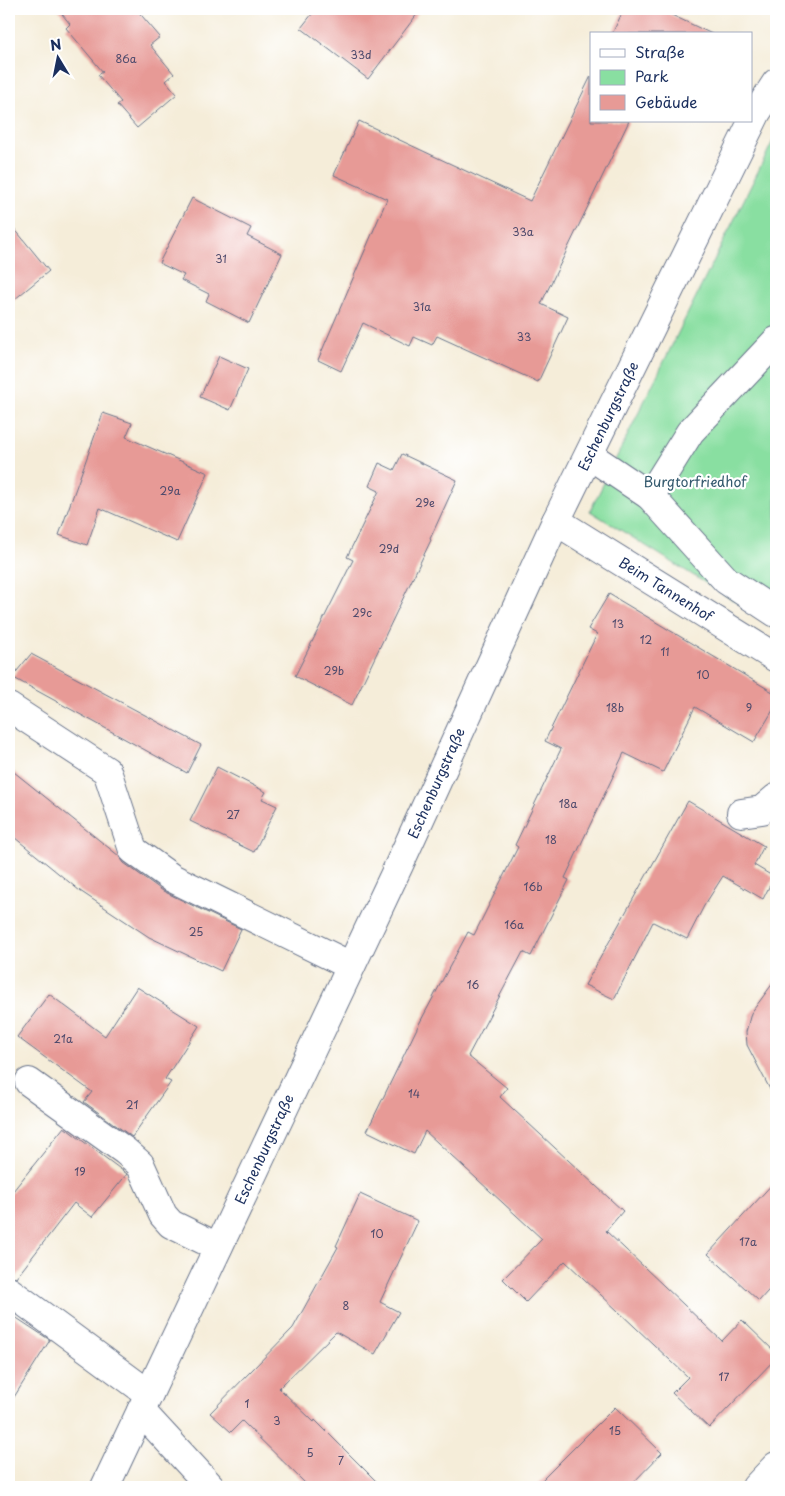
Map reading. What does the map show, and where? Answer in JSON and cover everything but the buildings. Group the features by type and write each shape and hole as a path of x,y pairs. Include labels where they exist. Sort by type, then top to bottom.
{"street":[{"name":"Eschenburgstraße","path":"105,1487 351,966 556,521 757,112 776,83"},
{"path":"650,496 690,432 776,341"},
{"path":"588,455 650,496 726,580 776,613"},
{"name":"Beim Tannenhof","path":"556,521 776,658"},
{"path":"9,707 108,771 133,850 172,878 351,966"},
{"path":"741,813 762,810 776,798"},
{"path":"29,1082 125,1151 140,1164 163,1214 171,1224 218,1247"},
{"path":"9,1291 145,1402 211,1487"}],"green space":[{"name":"Burgtorfriedhof","path":"776,135 776,627 590,511"}]}
